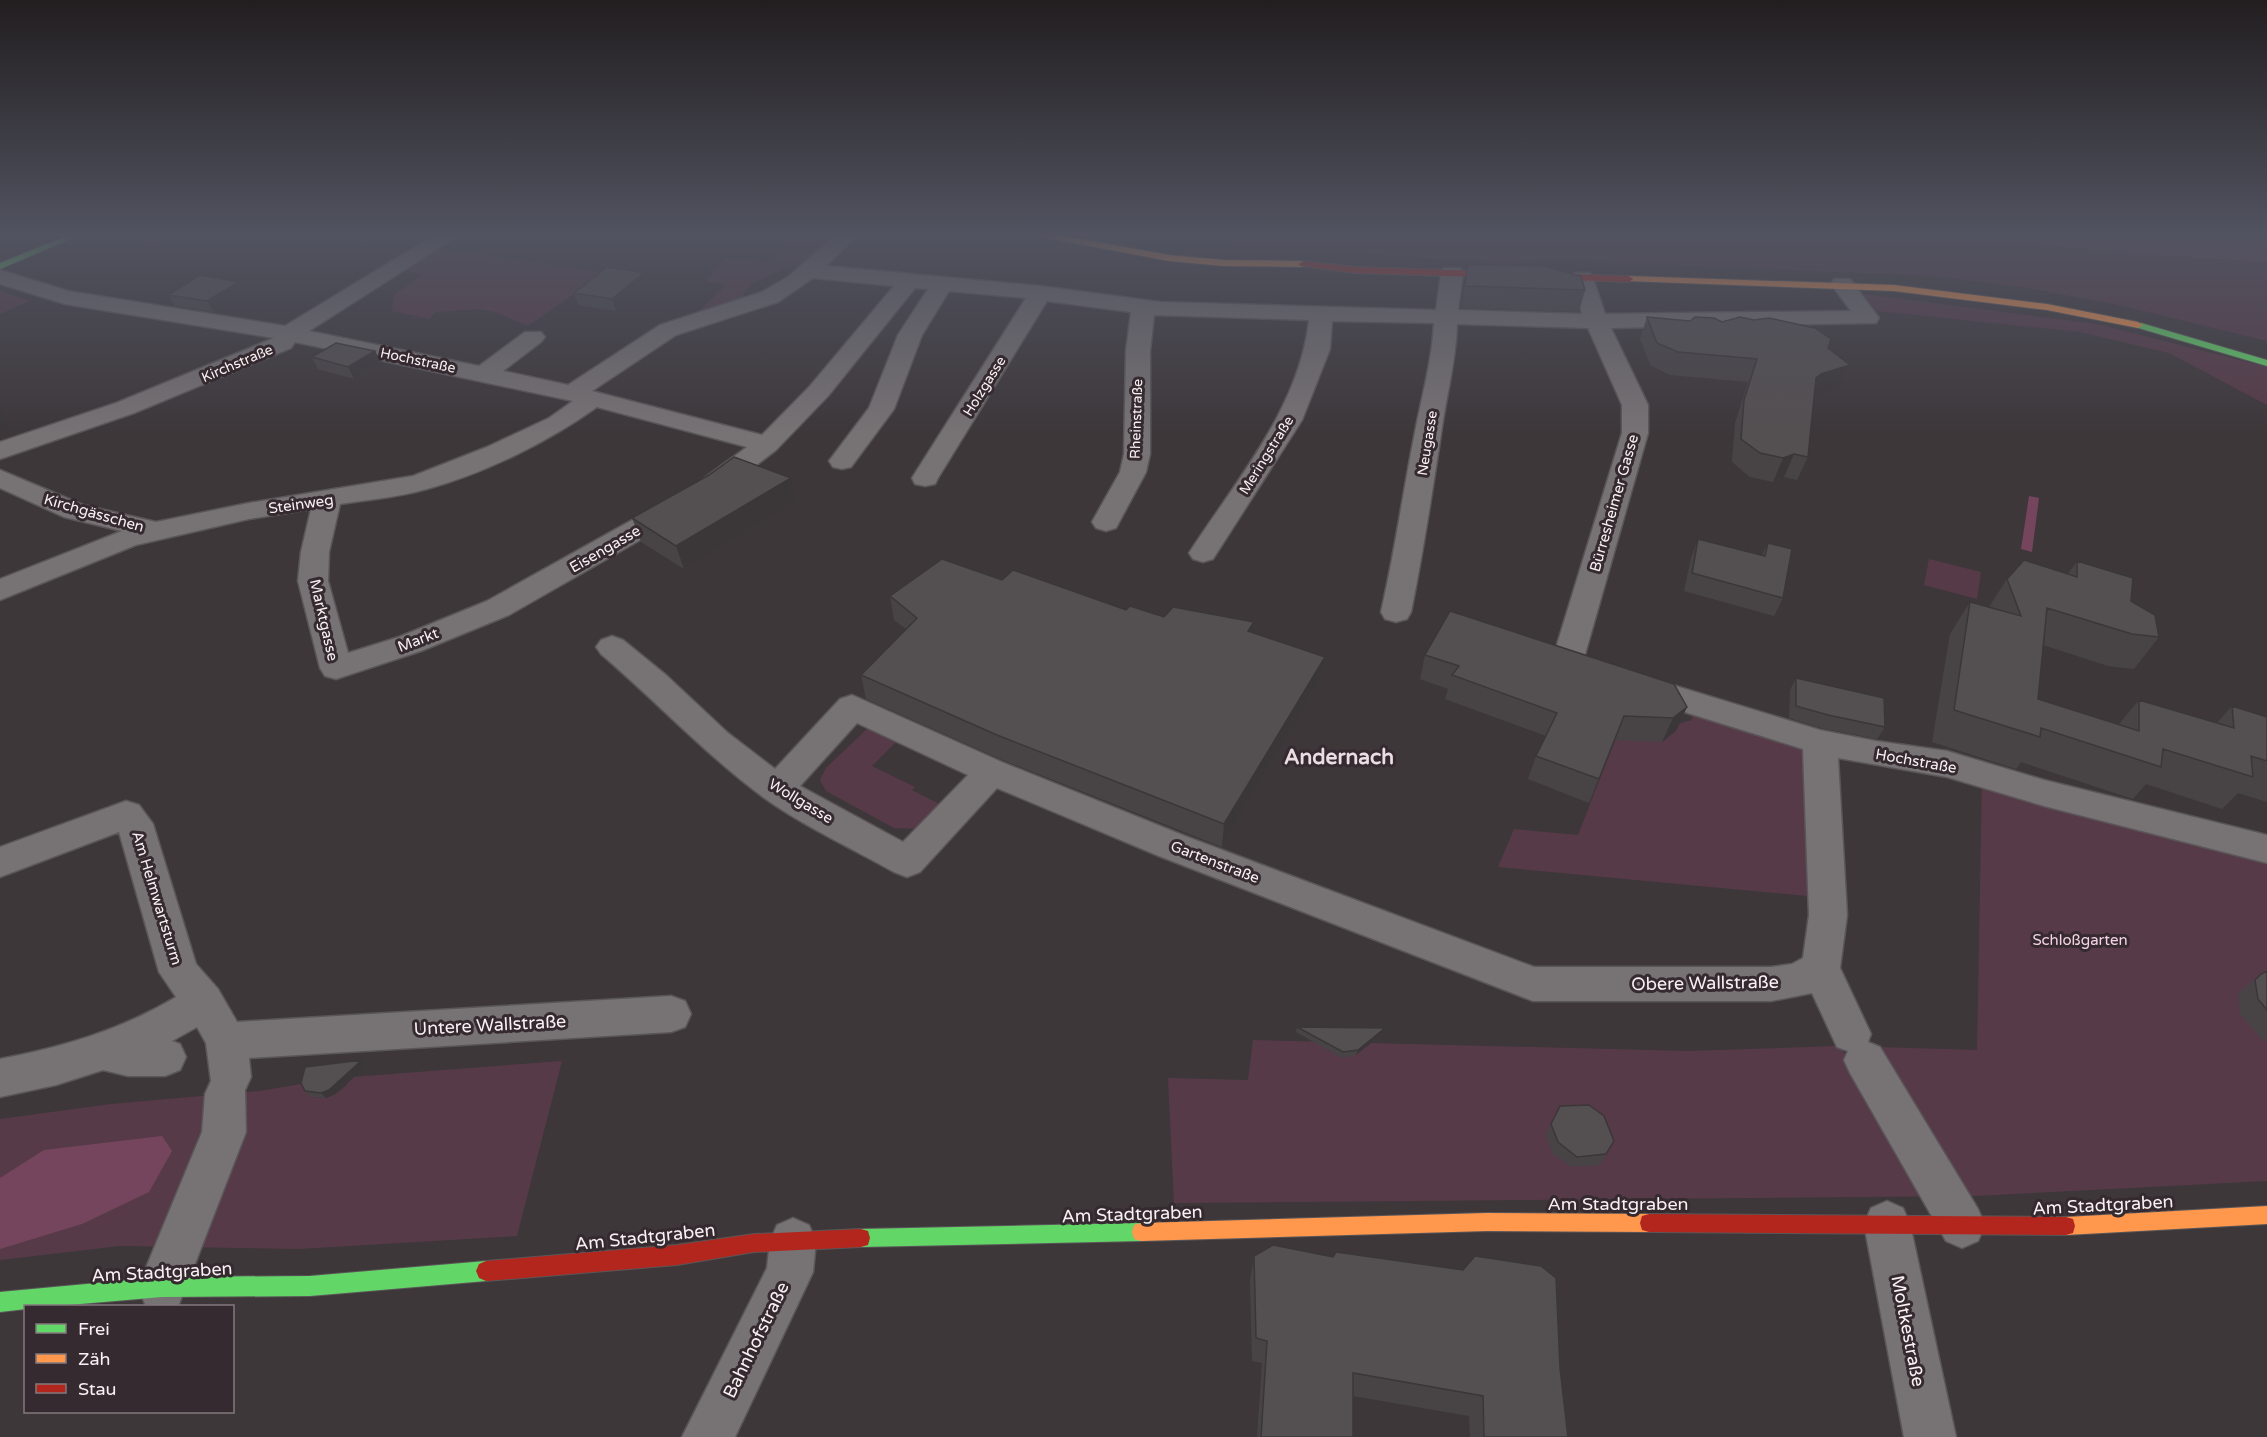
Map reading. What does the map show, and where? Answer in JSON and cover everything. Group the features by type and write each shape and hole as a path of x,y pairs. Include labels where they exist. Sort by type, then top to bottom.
{"street":[{"name":"Hochstraße","path":"90,300 289,334 583,395 767,444"},
{"name":"Kirchstraße","path":"0,451 207,377 283,343 289,334 344,300"},
{"name":"Steinweg","path":"0,590 126,539 156,531 249,511 327,500 430,479 506,448 558,423 583,395 668,330 761,300"},
{"name":"Eisengasse","path":"498,608 705,491 767,444 819,391 894,300"},
{"path":"842,460 881,409 910,335 932,300"},
{"name":"Holzgasse","path":"926,478 1036,300"},
{"path":"1088,300 1143,308 1446,318 1596,321 1868,318 1854,300"},
{"name":"Neugasse","path":"1396,612 1413,534 1428,431 1444,359 1448,300"},
{"name":"Bürresheimer Gasse","path":"1567,664 1635,433 1635,405 1596,321 1589,300"},
{"path":"1991,300 2126,321 2266,365"},
{"name":"Rheinstraße","path":"1106,522 1133,471 1137,454 1138,351 1143,308"},
{"name":"Meringstraße","path":"1203,554 1290,420 1318,349 1321,315"},
{"path":"484,374 533,337"},
{"name":"Kirchgässchen","path":"0,478 74,511 156,531"},
{"name":"Marktgasse","path":"327,500 315,552 313,581 328,630 336,668"},
{"name":"Markt","path":"336,668 410,644 498,608"},
{"name":"Wollgasse","path":"612,646 655,683 716,742 777,789 907,862 992,772"},
{"name":"Hochstraße","path":"1567,664 1820,742 1876,754 1947,764 2044,793 2267,849"},
{"name":"Gartenstraße","path":"777,789 852,707 992,772 1172,846 1533,984 1586,986"},
{"path":"1820,742 1828,915 1820,968 1858,1047 1962,1226"},
{"name":"Am Helmwartsturm","path":"0,862 126,815 135,824 179,972 204,1001 228,1071"},
{"name":"Obere Wallstraße","path":"1586,986 1771,984 1799,980 1820,968"},
{"path":"0,1078 68,1064 104,1052 161,1029 204,1001"},
{"name":"Untere Wallstraße","path":"228,1071 296,1042 671,1014"},
{"path":"104,1052 128,1057 165,1057"},
{"path":"162,1287 224,1132 228,1071"},
{"name":"Am Stadtgraben","path":"0,1302 162,1287 310,1286 676,1255 754,1243 793,1241 1486,1222 2053,1227 2267,1215"},
{"name":"Moltkestraße","path":"1887,1224 1930,1437"},
{"name":"Bahnhofstraße","path":"708,1437 790,1272 793,1241"}],"green space":[{"path":"0,300 29,301 0,314"},
{"path":"393,300 565,300 528,326 495,312 479,309 436,312 429,319 392,311"},
{"path":"710,300 740,300 734,308 696,314"},
{"path":"1868,300 1910,300 2097,324 2267,367 2267,405 2169,353 2080,332 1877,311"},
{"path":"2092,300 2267,300 2267,341"},
{"path":"1929,559 1981,572 1977,599 1924,585"},
{"path":"1693,708 1805,744 1808,896 1498,867 1514,829 1578,835 1619,730 1650,742 1650,739 1674,725 1692,720"},
{"path":"868,728 897,741 872,766 915,787 912,790 941,805 921,829 894,828 826,791 820,780 826,768"},
{"name":"Schloßgarten","path":"1982,781 2157,836 2267,862 2267,1181 1973,1196 1174,1203 1168,1078 1248,1080 1253,1040 1687,1051 1838,1046 1847,1056 1876,1047 1977,1050"},
{"path":"562,1061 517,1236 299,1249 120,1246 0,1260 0,1119 111,1104 260,1091 307,1083 309,1094 319,1098 336,1094 352,1077"}],"shaded area":[{"path":"2029,496 2039,498 2032,552 2021,549"},
{"path":"162,1136 172,1151 149,1192 82,1224 0,1249 0,1178 44,1150"}],"building":[{"path":"1647,317 1690,321 1695,317 1714,318 1722,322 1740,317 1754,320 1769,318 1815,328 1831,339 1828,348 1850,365 1821,374 1816,378 1808,457 1794,454 1783,458 1760,453 1741,439 1744,400 1757,359 1678,352 1657,343"},
{"path":"336,343 375,351 348,367 312,357"},
{"path":"734,457 791,478 676,546 632,518 709,475"},
{"path":"1698,539 1765,556 1768,543 1792,549 1783,598 1692,573"},
{"path":"942,559 1002,580 1013,570 1126,610 1130,606 1164,617 1173,607 1254,622 1248,631 1325,657 1224,824 997,735 861,675 917,618 890,596"},
{"path":"2024,560 2077,577 2077,561 2133,578 2131,601 2155,615 2159,637 2132,634 2047,608 2038,699 2139,731 2139,700 2234,728 2232,706 2267,717 2267,761 2251,756 2253,777 2163,749 2161,767 2041,728 2040,737 1954,710 1970,602 2021,616 2007,579"},
{"path":"1450,611 1674,684 1687,707 1673,718 1624,716 1599,779 1536,756 1557,713 1452,675 1459,666 1425,655"},
{"path":"1796,678 1884,698 1885,727 1796,706"},
{"path":"2267,971 2267,1010 2258,999 2255,980"},
{"path":"1297,1027 1385,1028 1358,1050 1343,1052"},
{"path":"362,1060 329,1090 321,1093 305,1091 301,1083 305,1067"},
{"path":"1589,1105 1604,1116 1614,1141 1606,1154 1577,1157 1558,1142 1551,1124 1560,1106"},
{"path":"1273,1245 1333,1257 1336,1252 1463,1270 1475,1256 1541,1266 1556,1278 1560,1368 1568,1437 1484,1437 1483,1396 1353,1373 1353,1437 1261,1437 1267,1341 1256,1338 1254,1256"}],"traffic: fast":[{"path":"2138,325 2267,363"},
{"path":"861,1238 1141,1232"},
{"path":"0,1302 162,1287 310,1286 486,1271"}],"traffic: slow":[{"path":"1991,300 2047,307 2138,325"},
{"path":"2066,1226 2267,1215"},
{"path":"1141,1232 1487,1222 1649,1223"}],"traffic: jam":[{"path":"1649,1223 2066,1226"},
{"path":"486,1271 677,1255 754,1243 861,1238"}],"district":[{"name":"Andernach","path":"1339,757"}]}
